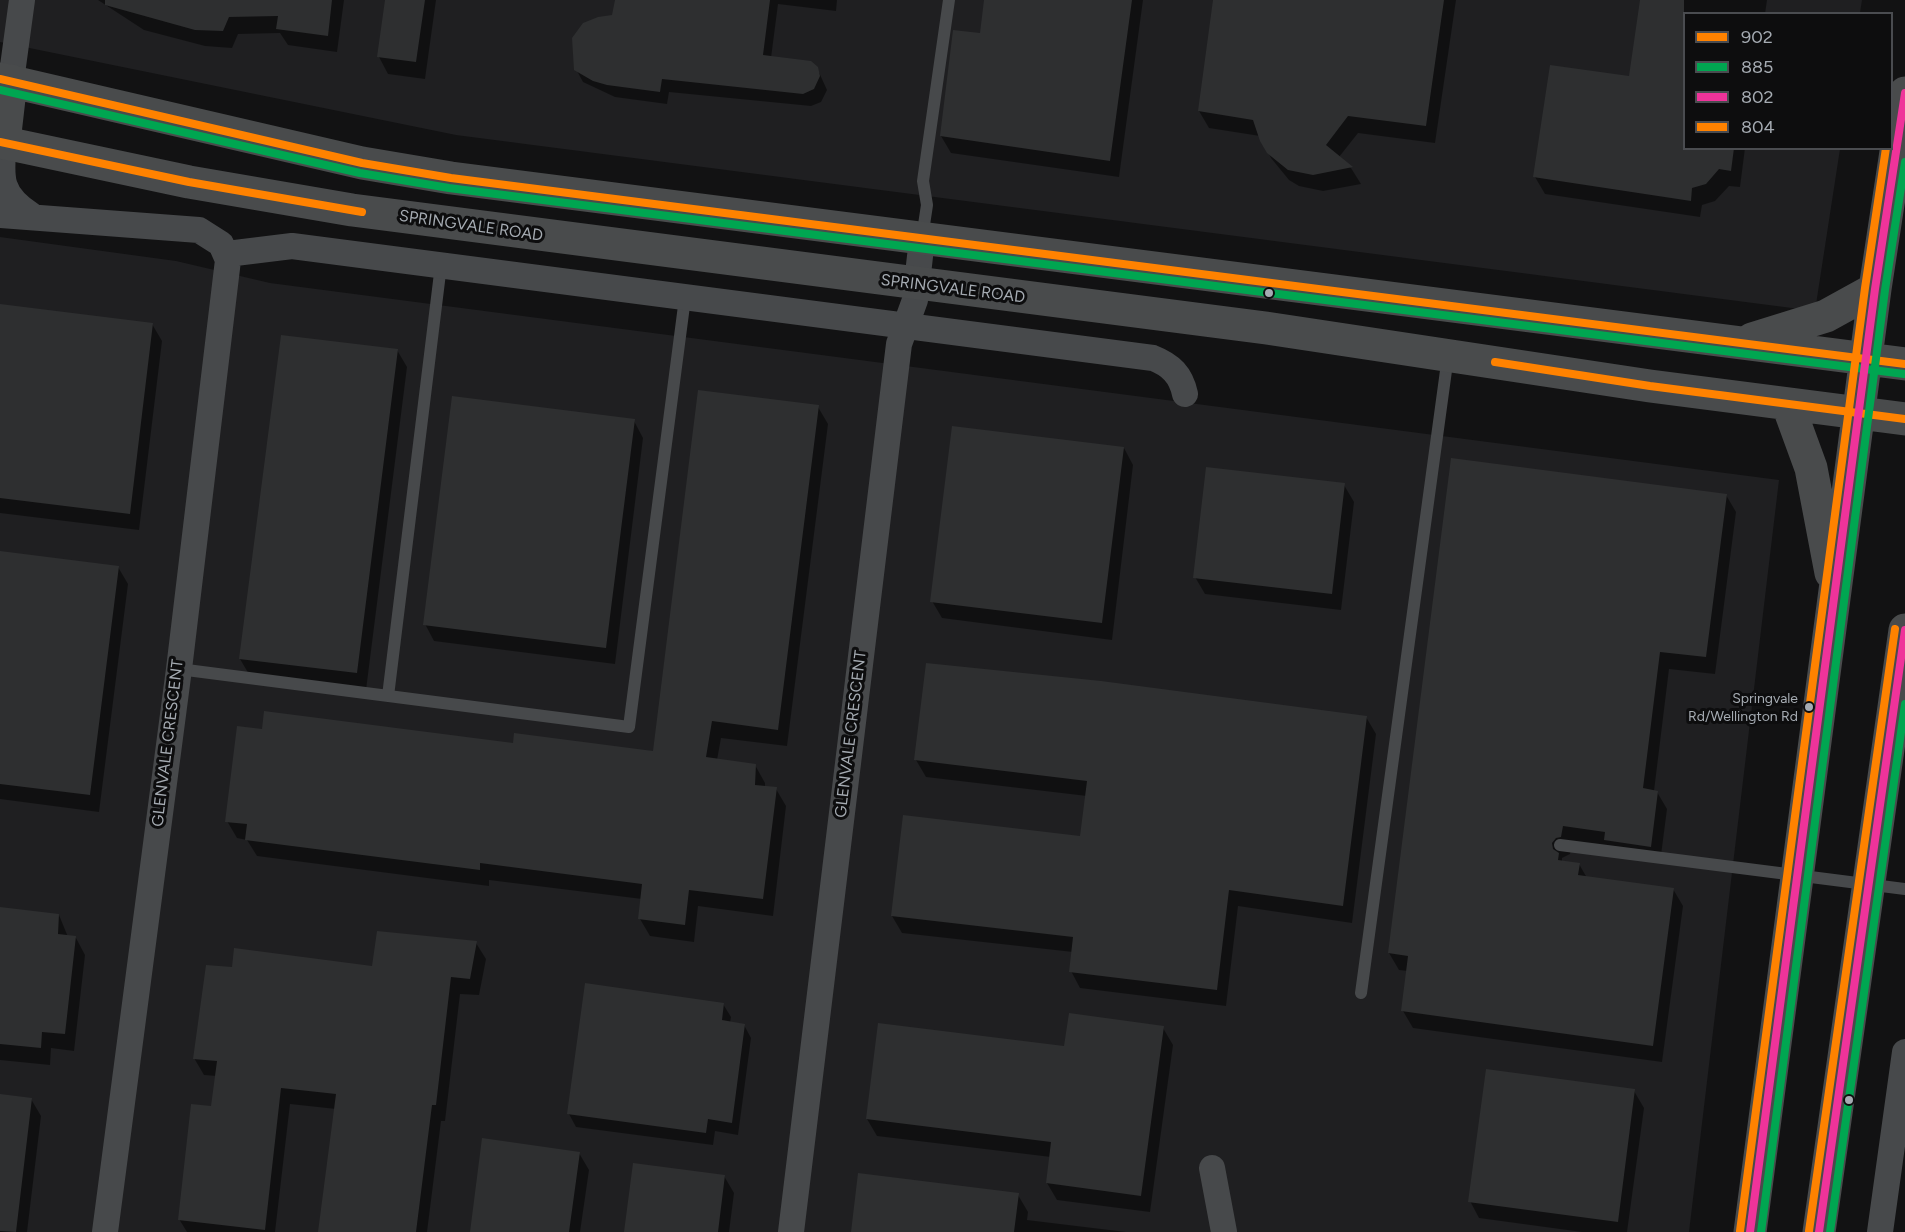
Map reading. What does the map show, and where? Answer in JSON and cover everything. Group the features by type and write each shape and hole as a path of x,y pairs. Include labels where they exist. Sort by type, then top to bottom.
{"highway":[{"path":"2,142 5,80 373,165 922,239 1745,341 1905,364"},
{"path":"1750,1232 1875,289 1905,93"},
{"name":"SPRINGVALE ROAD","path":"2,142 189,182 334,208 1255,327 1788,405 1905,419"},
{"path":"1745,341 1826,316 1875,289"},
{"path":"1788,405 1811,468 1816,508 1836,595"},
{"path":"1819,1232 1905,630"}],"street":[{"path":"5,80 22,0"},
{"path":"2,142 2,184 9,199 31,215"},
{"path":"0,215 31,215 199,230 214,238 227,254 292,246 906,328 1153,358 1170,366 1182,380 1185,394"},
{"name":"GLENVALE CRESCENT","path":"790,1232 899,344 906,328 917,284 922,239"},
{"name":"GLENVALE CRESCENT","path":"105,1232 178,669 227,254"},
{"path":"1880,1232 1905,1052"},
{"path":"1212,1168 1224,1232"}],"lane":[{"path":"922,239 927,205 923,181 949,0"},
{"path":"388,696 441,266"},
{"path":"178,669 629,727 685,298"},
{"path":"1361,993 1448,355"},
{"path":"1560,845 1905,889"}],"shaded area":[{"path":"0,0 1862,0 1860,12 1683,12 1683,150 1840,150 1815,311 456,135 0,42"},
{"path":"0,237 176,261 270,283 1779,480 1689,1232 0,1232"}],"building":[{"path":"105,0 332,0 328,36 276,29 278,16 229,17 223,31 195,30 105,5"},
{"path":"385,0 425,0 416,62 377,57"},
{"path":"615,0 770,0 763,55 811,61 818,67 820,76 814,89 803,94 662,79 660,92 593,81 574,70 572,38 583,23 612,15"},
{"path":"984,0 1132,0 1110,161 940,136 953,30 980,33"},
{"path":"1213,0 1444,0 1426,126 1348,116 1326,145 1353,167 1313,175 1288,170 1267,153 1253,120 1198,111"},
{"path":"1640,0 1684,0 1683,150 1734,150 1731,171 1719,169 1706,184 1692,188 1691,201 1533,177 1550,65 1629,76"},
{"path":"0,304 153,323 130,514 0,498"},
{"path":"281,335 398,349 357,673 239,659"},
{"path":"698,390 819,405 778,730 712,721 706,757 756,764 755,785 777,787 763,899 689,890 685,925 638,919 642,884 480,863 480,870 245,840 247,824 225,822 237,726 262,729 264,711 513,743 514,733 653,751"},
{"path":"452,396 635,419 606,648 423,625"},
{"path":"952,426 1124,447 1102,623 930,602"},
{"path":"1451,458 1727,494 1706,657 1660,652 1643,788 1658,791 1651,847 1604,840 1605,832 1563,826 1561,837 1556,838 1552,843 1553,849 1559,853 1558,860 1580,863 1578,875 1674,888 1653,1046 1401,1011 1408,956 1388,953"},
{"path":"1206,467 1345,483 1332,594 1193,578"},
{"path":"0,551 119,566 90,795 0,784"},
{"path":"926,663 1101,681 1367,716 1343,906 1229,890 1217,990 1069,972 1073,937 891,916 903,815 1080,836 1087,781 914,760"},
{"path":"0,907 59,914 58,934 76,936 65,1034 42,1032 41,1048 0,1044"},
{"path":"377,931 477,941 470,979 451,977 436,1105 432,1105 416,1232 318,1232 336,1094 281,1088 265,1230 178,1220 191,1104 211,1106 217,1061 193,1059 206,965 232,967 234,948 372,966"},
{"path":"585,983 724,1003 722,1020 745,1024 732,1123 708,1119 706,1133 567,1114"},
{"path":"1069,1013 1164,1026 1141,1196 1046,1183 1051,1142 866,1119 878,1023 1064,1046"},
{"path":"1486,1069 1635,1089 1618,1222 1468,1202"},
{"path":"0,1094 32,1098 16,1232 0,1231"},
{"path":"482,1138 580,1152 569,1232 470,1232"},
{"path":"633,1163 725,1175 718,1232 624,1232"},
{"path":"858,1173 1019,1193 1014,1232 851,1232"}],"transit line":[{"name":"902","path":"0,79 362,163 451,178 1905,364"},
{"name":"885","path":"0,90 360,173 449,188 1904,374"},
{"name":"802","path":"1750,1232 1875,289 1905,93"},
{"name":"902","path":"0,142 189,182 362,212"},
{"name":"804","path":"1740,1231 1865,288 1886,150"},
{"name":"885","path":"1761,1232 1885,290 1905,162"},
{"name":"902","path":"1495,362 1650,386 1905,419"},
{"name":"804","path":"1809,1231 1895,629"},
{"name":"802","path":"1819,1232 1905,630"},
{"name":"885","path":"1830,1232 1905,704"}],"place":[{"name":"Springvale Rd/Wellington Rd","path":"1809,707"}]}
